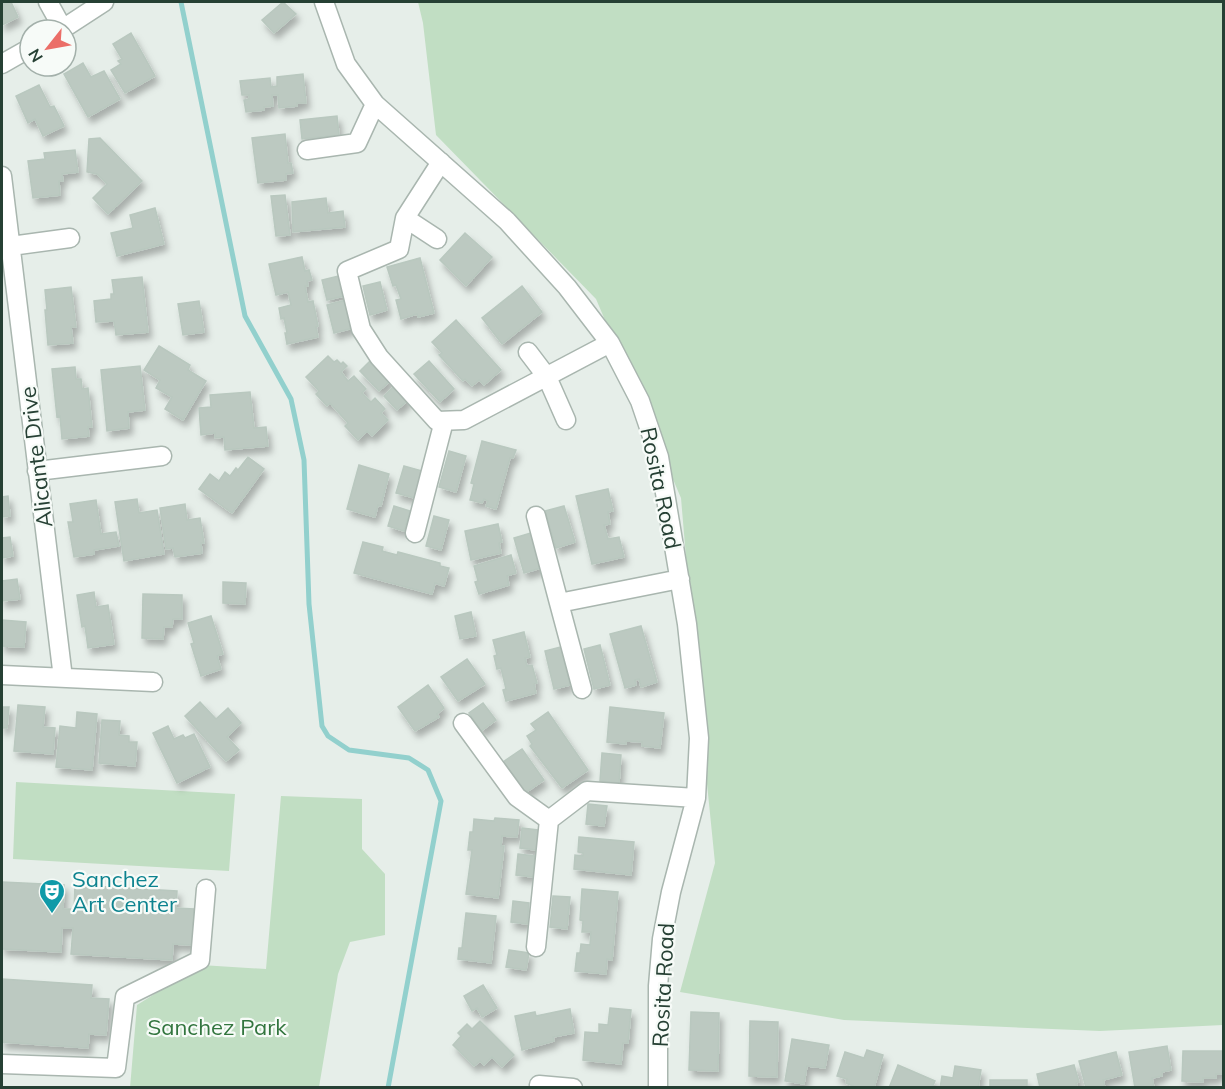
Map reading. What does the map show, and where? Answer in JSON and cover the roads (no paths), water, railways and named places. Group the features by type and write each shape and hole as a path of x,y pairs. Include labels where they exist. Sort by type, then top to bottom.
{"street":[{"path":"48,2 56,18"},
{"path":"78,19 104,2"},
{"name":"Rosita Road","path":"324,2 346,64 375,104 507,221 567,287 610,343 640,402 659,457 687,624 699,738 696,798 671,892 662,939 658,986 658,1088"},
{"path":"2,64 18,55"},
{"path":"308,150 357,143 375,104"},
{"path":"441,162 405,219 399,249 347,271 361,329 379,357 437,421 464,420 610,343"},
{"name":"Alicante Drive","path":"2,176 63,678"},
{"path":"405,219 437,239"},
{"path":"11,246 70,238"},
{"path":"528,352 547,377 566,420"},
{"path":"415,533 444,421"},
{"path":"37,471 162,456"},
{"path":"536,516 582,689"},
{"path":"559,603 680,579"},
{"path":"2,675 153,682"},
{"path":"463,723 517,797 549,820"},
{"path":"536,946 549,820 586,791 696,798"},
{"path":"2,1064 116,1068 125,997 200,960 206,890"},
{"path":"539,1085 573,1088"}],"waterway":[{"path":"181,2 245,316 291,399 304,460 309,604 322,726 328,736 349,750 409,758 428,770 441,801 388,1088"}],"place":[{"name":"Sanchez Art Center","path":"52,915"}],"park label":[{"name":"Sanchez Park","path":"217,1027"}]}
